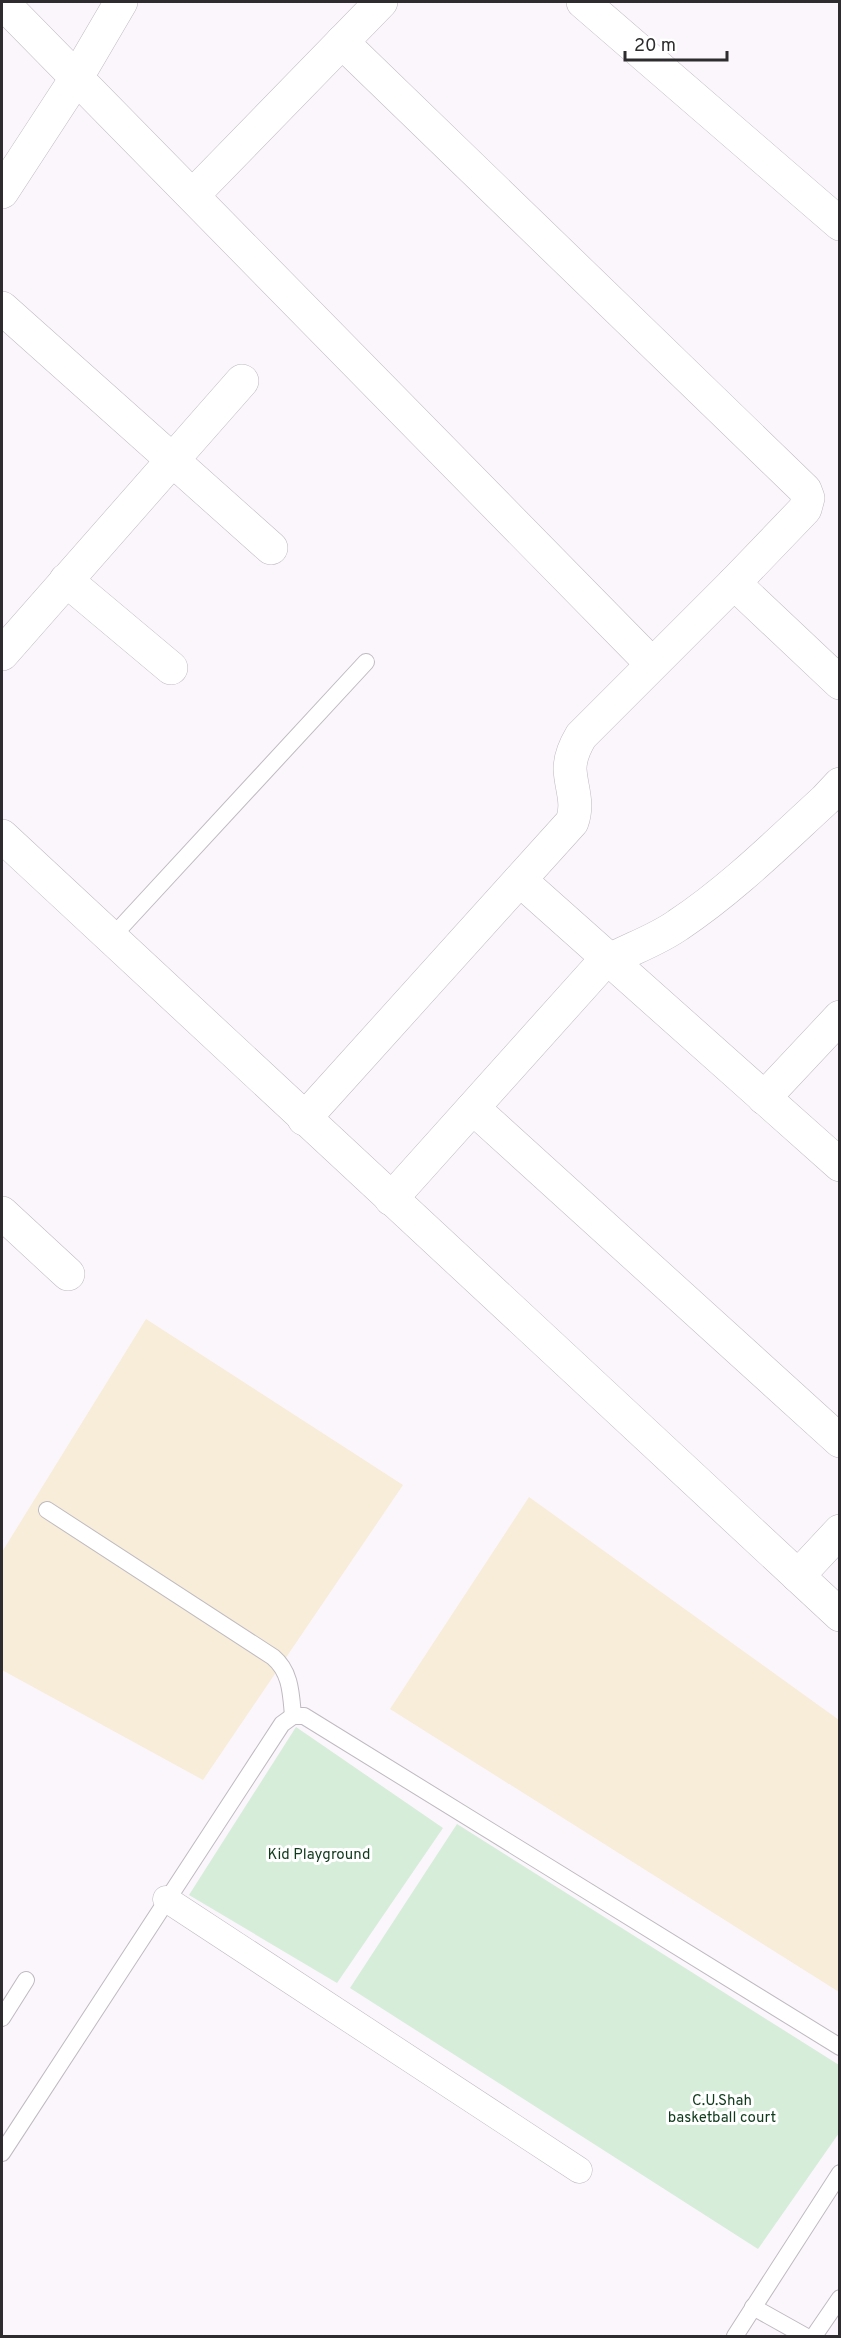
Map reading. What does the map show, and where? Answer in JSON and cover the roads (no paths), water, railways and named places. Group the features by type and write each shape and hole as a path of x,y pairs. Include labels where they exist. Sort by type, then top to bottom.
{"street":[{"path":"2,2 652,664"},
{"path":"2,192 77,77 121,2"},
{"path":"193,195 381,2"},
{"path":"583,2 840,224"},
{"path":"304,1119 572,822 576,813 576,804 570,768 574,748 581,736 806,508 808,498 805,490 342,42"},
{"path":"2,308 171,461 272,548"},
{"path":"2,654 242,381"},
{"path":"66,580 171,668"},
{"path":"734,583 840,683"},
{"path":"391,1199 587,979 609,960 642,946 678,926 835,799"},
{"path":"2,836 840,1615"},
{"path":"520,880 840,1165"},
{"path":"764,1098 840,1017"},
{"path":"473,1108 840,1441"},
{"path":"2,1213 68,1274"},
{"path":"798,1576 840,1531"},
{"path":"166,1899 579,2170"}],"lane":[{"path":"111,938 366,662"},
{"path":"47,1510 281,1663 290,1683 293,1716"},
{"path":"2,2153 282,1724 293,1716 304,1716 840,2047"},
{"path":"2,2018 26,1980"},
{"path":"735,2337 840,2173"},
{"path":"814,2337 840,2298"},
{"path":"753,2307 805,2337"}],"park label":[{"name":"Kid Playground","path":"319,1854"},
{"name":"C.U.Shah basketball court","path":"722,2108"}]}
